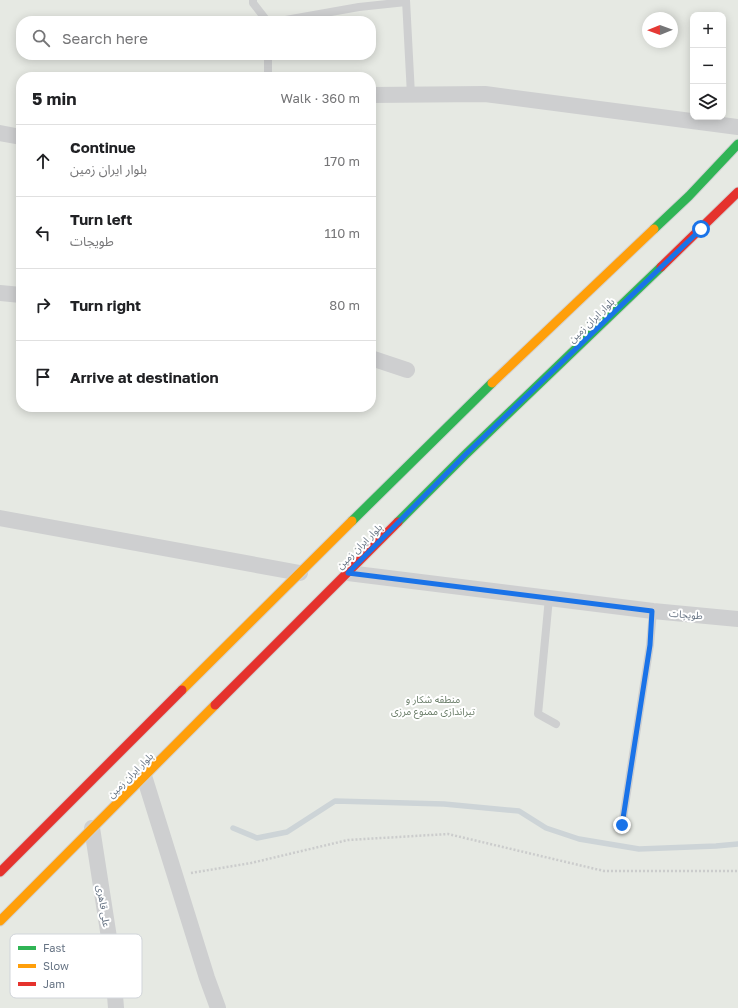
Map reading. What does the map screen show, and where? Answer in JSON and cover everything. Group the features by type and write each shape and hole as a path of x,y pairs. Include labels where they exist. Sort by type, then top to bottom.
{"main road":[{"path":"0,872 459,414 688,196 738,144"},
{"name":"بلوار ایران زمین","path":"0,921 465,455 696,235 738,192"}],"street":[{"path":"376,95 484,94 738,127"},
{"path":"0,133 16,136"},
{"path":"0,293 16,295"},
{"path":"376,360 407,370"},
{"path":"0,518 300,573"},
{"name":"طویجات","path":"348,573 652,611 738,619"},
{"path":"144,776 206,978 218,1008"},
{"name":"علی قاهری","path":"92,828 108,934"},
{"name":"علی قاهری","path":"115,998 116,1008"}],"lane":[{"path":"253,0 263,16"},
{"path":"308,16 406,1 411,95"},
{"path":"268,60 268,72"},
{"path":"548,598 538,714 556,724"},
{"path":"622,825 650,645 652,611"}],"path":[{"path":"175,876 251,863 348,840 448,834 604,871 738,871"}],"green space":[{"name":"منطقه شکار و تیراندازی ممنوع مرزی","path":"0,0 738,0 738,1008 0,1008"}],"waterway":[{"path":"233,828 257,838 287,832 335,801 444,804 519,811 546,828 579,839 639,849 738,844"}],"traffic: fast":[{"path":"654,229 689,196 738,144"},
{"path":"398,522 465,455 661,267"},
{"path":"352,521 492,383"}],"traffic: slow":[{"path":"492,383 654,229"},
{"path":"182,690 352,521"},
{"path":"0,921 215,705"}],"traffic: jam":[{"path":"661,267 738,192"},
{"path":"215,705 398,522"},
{"path":"0,872 182,690"}],"route":[{"path":"622,825 650,645 652,611 348,573 465,455 701,229"}]}
